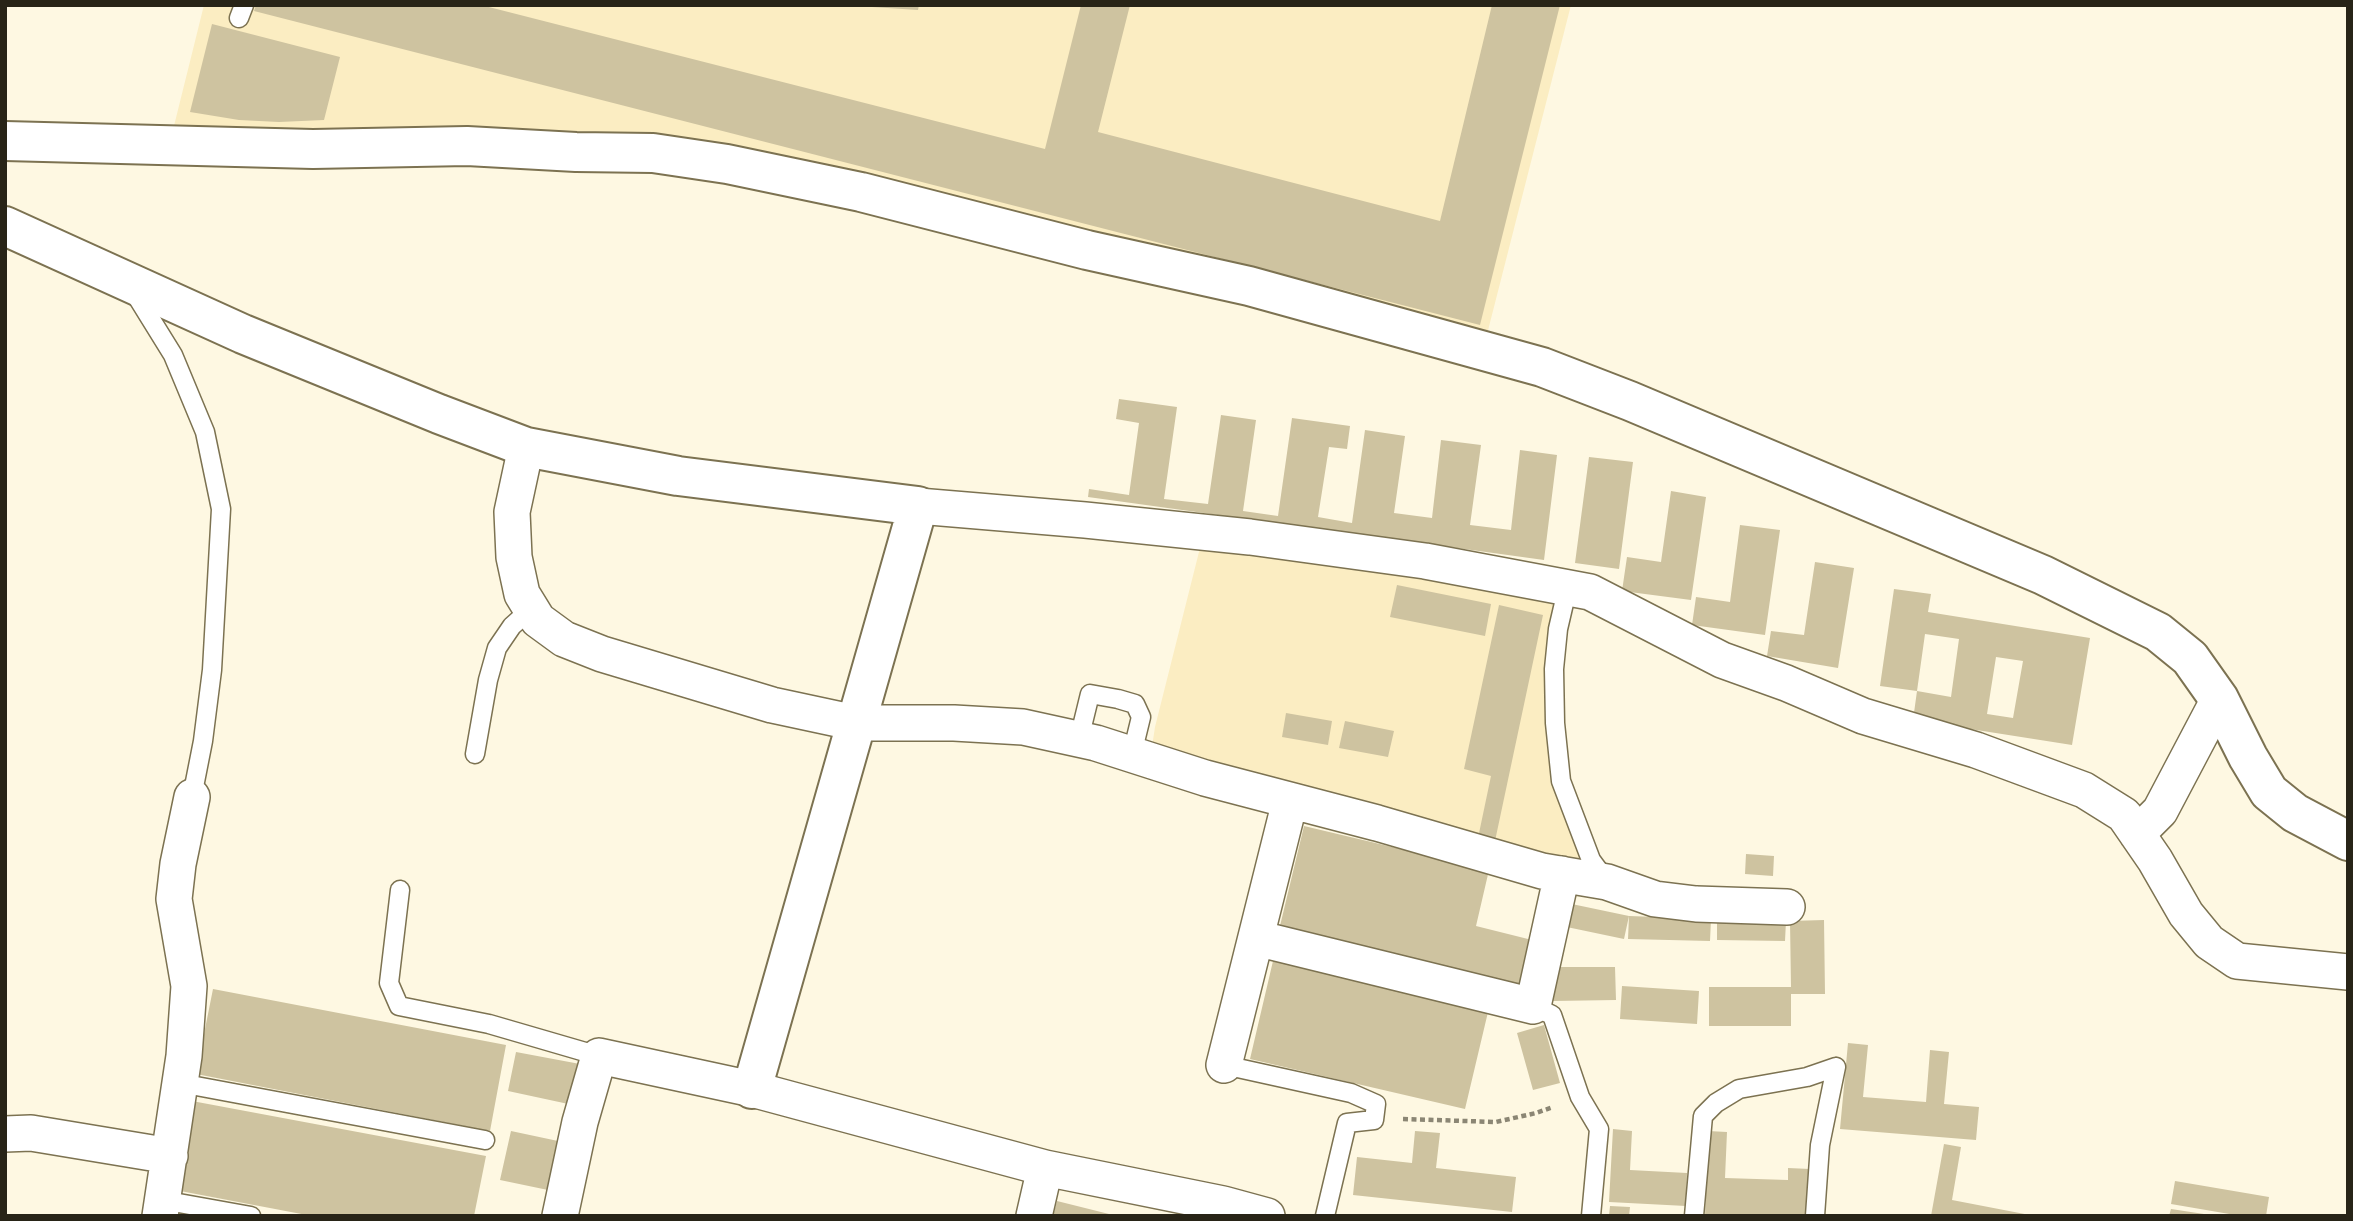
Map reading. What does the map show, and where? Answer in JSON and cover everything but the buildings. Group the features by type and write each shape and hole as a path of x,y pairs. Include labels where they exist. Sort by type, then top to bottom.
{"street":[{"path":"5,141 313,149 467,146 653,153 727,164 860,192 1087,250 1249,286 1542,367 1630,401 2043,575 2158,632 2190,659 2219,699 2269,792 2295,813 2348,841"},
{"path":"5,226 243,334 526,447 678,476 918,506 1250,537 1425,561 1590,592 1722,660 1786,683 1863,716 1976,750 2084,790 2124,815 2186,914 2208,942 2237,961 2348,972"},
{"path":"526,447 512,512 514,556 522,594 538,620 564,639 602,654 772,705 856,723 954,723 1023,727 1079,739 1205,778 1377,822 1542,871 1607,882 1655,899 1696,904 1787,907"},
{"path":"752,1089 918,506"},
{"path":"2137,834 2161,811 2219,699"},
{"path":"161,1208 180,1083 189,986 174,899 178,864 192,797"},
{"path":"1224,1065 1290,801"},
{"path":"1256,938 1533,1006 1562,874"},
{"path":"560,1216 580,1122 598,1056 752,1089 1045,1168 1223,1204 1268,1216"},
{"path":"5,1134 31,1133 170,1156"},
{"path":"1034,1216 1045,1168"}],"lane":[{"path":"129,283 173,355 205,432 221,509 212,670 203,741 192,797"},
{"path":"1568,586 1558,629 1554,669 1555,723 1561,781 1591,860 1607,882"},
{"path":"475,754 488,680 497,648 512,626 531,609"},
{"path":"1079,739 1090,694 1127,701 1135,704 1140,717 1132,754"},
{"path":"400,890 389,983 399,1006 489,1024 598,1056"},
{"path":"1533,1006 1552,1015 1580,1097 1599,1129 1591,1216"},
{"path":"1224,1065 1351,1093 1376,1104 1374,1120 1347,1123 1325,1216"},
{"path":"1694,1216 1700,1134 1703,1116 1709,1109 1740,1089 1807,1077 1836,1067 1820,1145 1815,1216"},
{"path":"180,1083 485,1140"},
{"path":"161,1208 251,1216"}],"path":[{"path":"1374,1120 1496,1122 1536,1113 1580,1097"}],"shaded area":[{"path":"204,5 1571,5 1483,350 727,164 169,146"},
{"path":"1204,532 1568,586 1558,629 1561,781 1607,882 1150,760 1155,727"}]}
